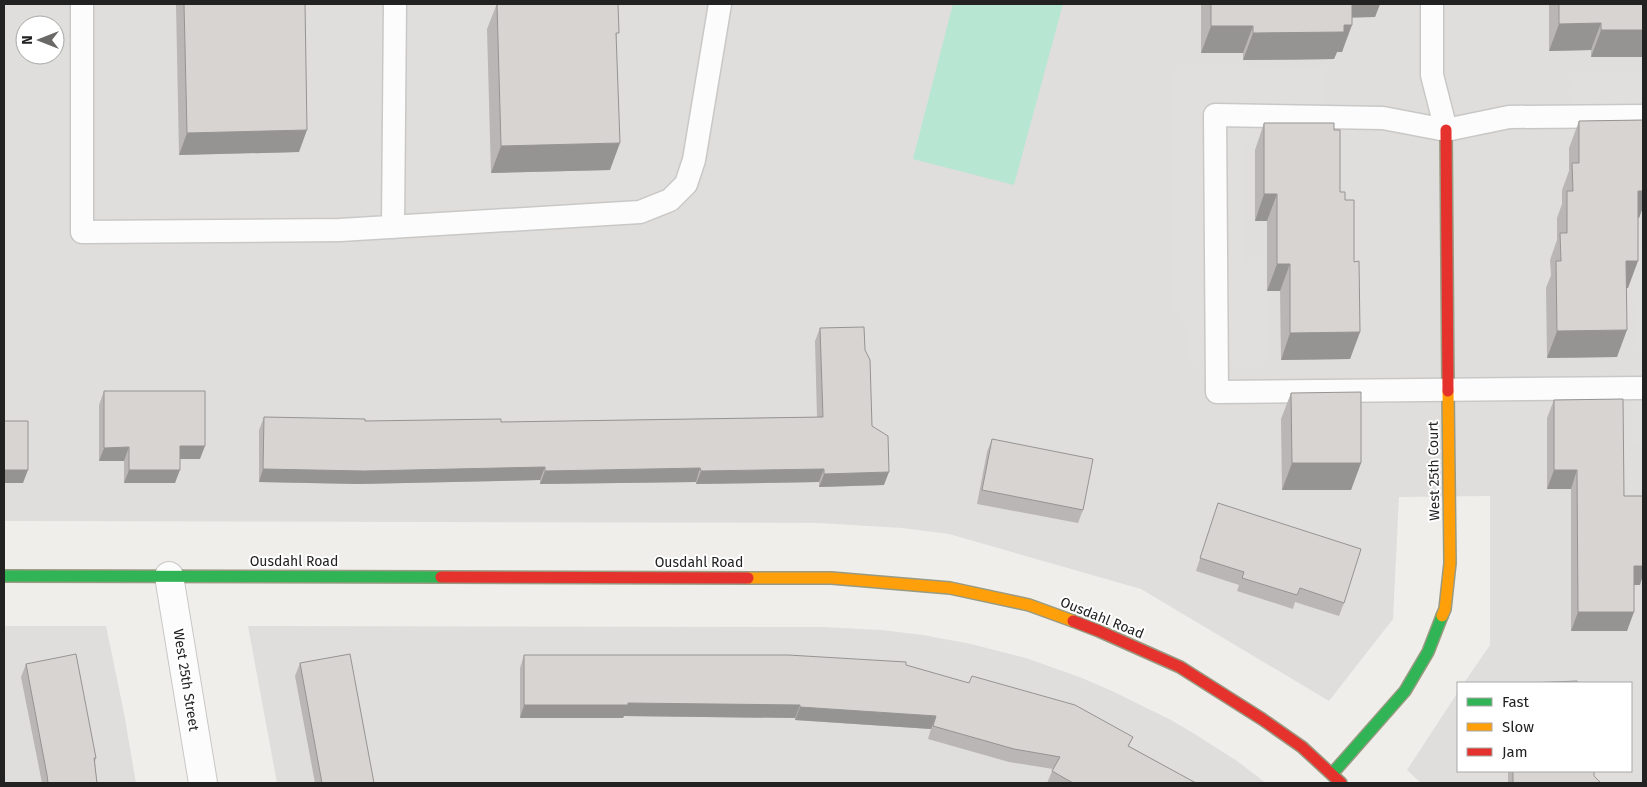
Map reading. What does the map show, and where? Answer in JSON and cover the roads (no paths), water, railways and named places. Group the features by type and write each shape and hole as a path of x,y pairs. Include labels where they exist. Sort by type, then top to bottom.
{"street":[{"name":"West 25th Court","path":"1332,774 1405,691 1428,652 1445,608 1450,564 1446,130"},
{"name":"Ousdahl Road","path":"4,576 831,578 950,588 1029,604 1099,631 1180,667 1294,741 1341,783"},
{"name":"West 25th Street","path":"168,576 203,783"}],"lane":[{"path":"82,4 82,232 340,230 640,212 670,200 686,184 694,160 720,4"},
{"path":"394,4 394,227"},
{"path":"1432,4 1432,75 1446,130"},
{"path":"1643,116 1509,117 1446,130 1383,118 1215,115 1217,392 1643,388"}]}
